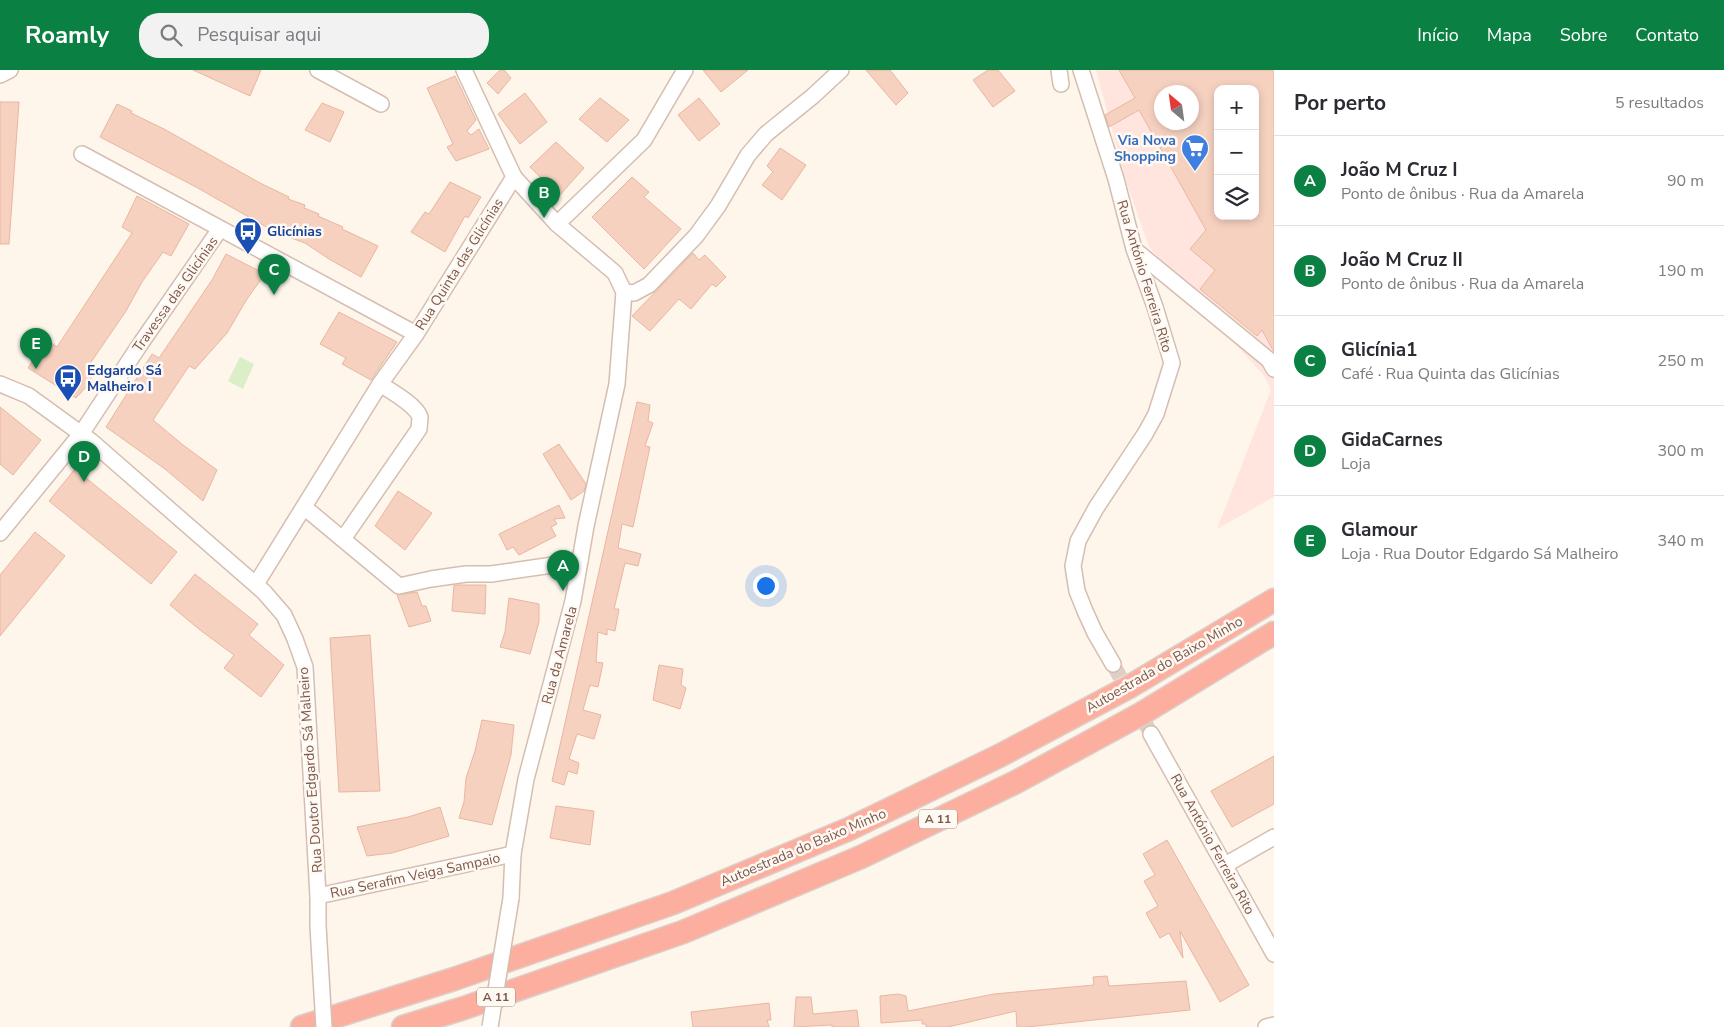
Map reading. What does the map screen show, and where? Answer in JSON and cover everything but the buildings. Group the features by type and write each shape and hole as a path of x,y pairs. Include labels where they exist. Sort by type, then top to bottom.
{"highway":[{"name":"Autoestrada do Baixo Minho","path":"302,1027 454,979 673,903 849,829 1001,755 1120,691 1274,600"},
{"name":"Autoestrada do Baixo Minho","path":"403,1027 473,1005 682,932 861,857 1016,782 1141,714 1274,632"}],"street":[{"path":"0,75 10,70"},
{"path":"318,70 381,104"},
{"path":"464,70 514,177 557,224 615,273 624,292 634,293 649,286 696,236 718,206 748,155 766,134 813,96 841,70"},
{"path":"557,224 644,140 685,70"},
{"name":"Rua António Ferreira Rito","path":"1081,70 1116,179 1134,249 1156,307 1172,363 1156,414 1091,516 1078,541 1073,566 1077,590 1085,611 1094,633 1113,664"},
{"name":"Rua Quinta das Glicínias","path":"82,154 416,334 514,177"},
{"name":"Travessa das Glicínias","path":"0,533 81,434 220,229"},
{"path":"1134,249 1269,360 1274,369"},
{"name":"Rua da Amarela","path":"490,1027 511,898 513,854 526,780 573,601 617,384 624,292"},
{"path":"256,584 380,384 416,334"},
{"name":"Rua Doutor Edgardo Sá Malheiro","path":"0,384 29,396 81,434 256,584 284,615 305,667 324,1027"},
{"path":"343,539 419,429 420,418 410,405 380,384"},
{"path":"304,507 399,586 466,574 491,574 580,561"},
{"name":"Rua António Ferreira Rito","path":"1151,734 1274,954"},
{"path":"1224,865 1274,837"},
{"name":"Rua Serafim Veiga Sampaio","path":"318,896 513,854"},
{"path":"1266,1027 1274,1025"}],"shaded area":[{"path":"1096,70 1274,70 1274,497 1217,529 1271,390 1265,377 1149,247 1126,181"}],"green space":[{"path":"240,357 254,364 243,389 228,381"}],"tunnel":[{"path":"1113,664 1151,734"}],"place":[{"name":"Via Nova Shopping","path":"1195,172"},
{"name":"João M Cruz II","path":"544,218"},
{"name":"Glicínias","path":"248,255"},
{"name":"Glicínia1","path":"274,295"},
{"name":"Glamour","path":"36,369"},
{"name":"Edgardo Sá Malheiro I","path":"68,402"},
{"name":"GidaCarnes","path":"84,482"},
{"name":"João M Cruz I","path":"563,591"}]}
